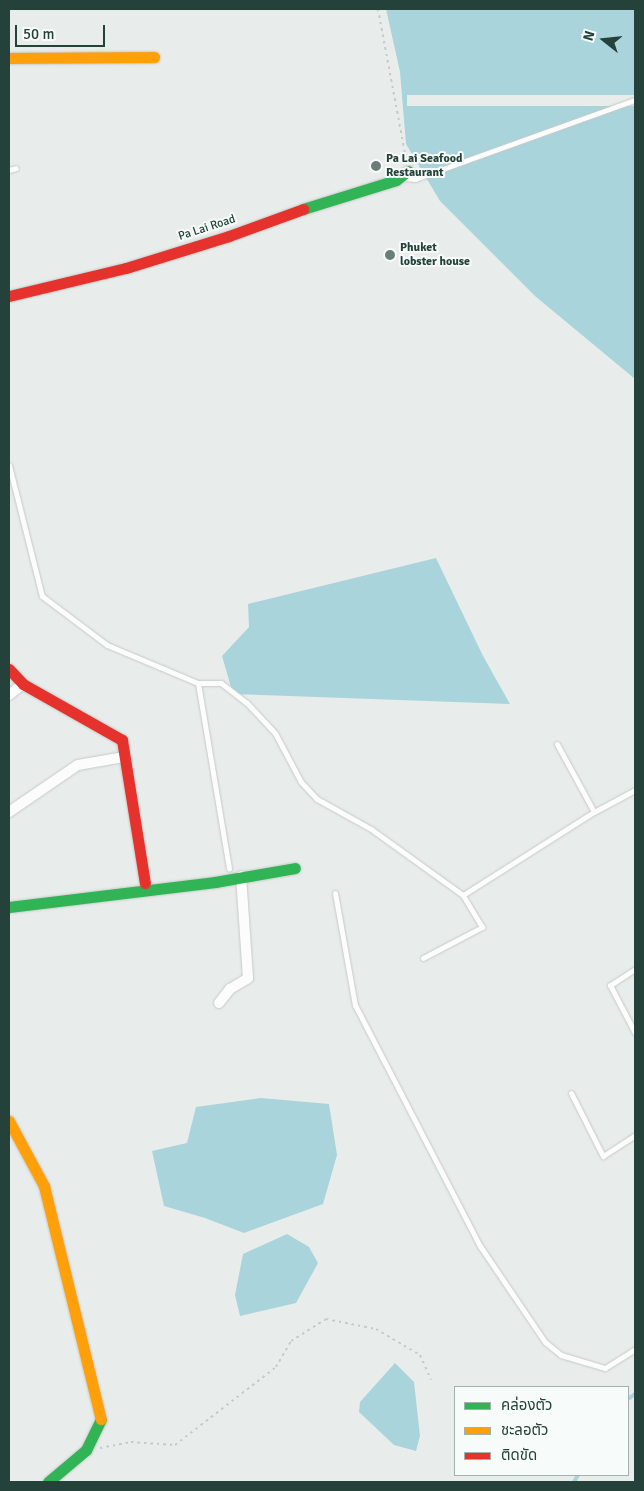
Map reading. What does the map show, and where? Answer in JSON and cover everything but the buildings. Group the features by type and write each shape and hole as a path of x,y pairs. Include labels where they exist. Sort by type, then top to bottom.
{"street":[{"path":"9,58 154,57"},
{"name":"Pa Lai Road","path":"9,296 126,268 229,236 276,217 405,174"},
{"path":"9,669 23,684 122,740 145,884"},
{"path":"9,695 23,684"},
{"path":"9,812 78,765 124,757"},
{"path":"9,907 295,868"},
{"path":"219,1003 230,989 244,982 249,971 241,876"},
{"path":"9,1121 44,1186 101,1419 86,1450 48,1482"}],"lane":[{"path":"405,174 416,179 635,100"},
{"path":"9,170 16,168"},
{"path":"9,465 42,596 107,646 198,683 221,683 247,703 275,733 301,782 318,799 371,829 463,895 482,927 424,958"},
{"path":"198,683 230,868"},
{"path":"557,744 594,812"},
{"path":"463,895 594,812 635,790"},
{"path":"335,893 355,1005 480,1246 545,1342 561,1355 605,1368 635,1349"},
{"path":"635,968 610,984 635,1033"},
{"path":"571,1093 603,1156 635,1135"}],"path":[{"path":"378,9 393,80 405,174"},
{"path":"86,1450 131,1442 174,1446 276,1368 291,1341 326,1319 376,1329 420,1355 431,1380"}],"water":[{"path":"386,9 635,9 635,379 535,296 440,201 406,144 400,72"},
{"path":"436,558 483,656 510,704 233,694 222,656 249,627 248,604"},
{"path":"261,1098 329,1104 337,1155 323,1204 244,1233 205,1218 164,1206 152,1151 187,1143 196,1107"},
{"path":"287,1234 309,1247 318,1263 296,1303 240,1316 235,1295 243,1254"},
{"path":"395,1363 414,1382 420,1436 416,1451 394,1445 359,1412 360,1402"}],"pier":[{"path":"407,95 635,95 635,106 407,106"}],"waterway":[{"path":"629,1398 635,1394"},
{"path":"574,1482 577,1476"}],"traffic: fast":[{"path":"303,209 396,180 408,171"},
{"path":"9,907 215,882 295,868"},
{"path":"48,1482 86,1450 101,1419"}],"traffic: slow":[{"path":"9,58 154,57"},
{"path":"9,1121 44,1186 101,1419"}],"traffic: jam":[{"path":"9,296 126,268 229,236 303,209"},
{"path":"9,669 23,684 122,740 145,883"}],"place":[{"name":"Pa Lai Seafood Restaurant","path":"376,166"},
{"name":"Phuket lobster house","path":"390,255"}]}
